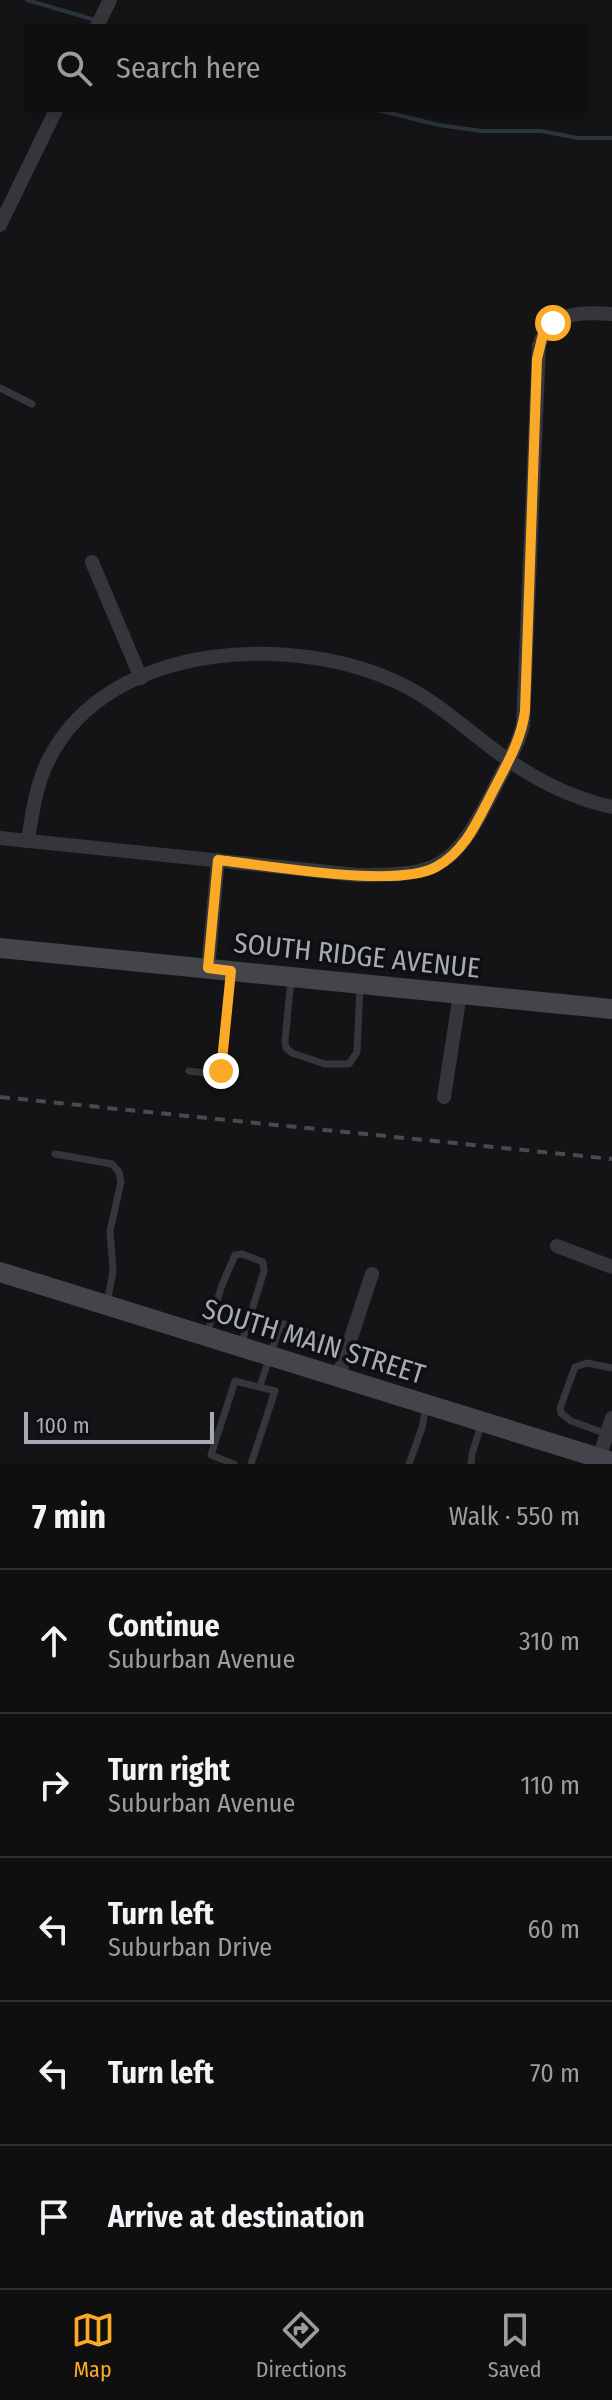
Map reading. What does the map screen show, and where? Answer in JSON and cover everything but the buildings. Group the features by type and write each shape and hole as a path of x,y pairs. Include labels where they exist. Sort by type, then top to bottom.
{"main road":[{"name":"SOUTH RIDGE AVENUE","path":"0,948 612,1009"},
{"name":"SOUTH MAIN STREET","path":"0,1272 482,1422 566,1456 606,1460"}],"street":[{"path":"98,24 110,0"},
{"path":"0,225 55,112"},
{"path":"0,838 357,875 400,876 437,867 463,845 519,742 525,711 539,345 543,334 564,316 588,312 612,314"},
{"path":"92,562 141,678"},
{"path":"28,841 42,774 57,744 77,719 103,697 141,678 193,659 234,653 290,653 373,672 403,685 436,705 508,761 552,785 612,807"},
{"path":"208,968 218,860"},
{"path":"444,1097 460,994"},
{"path":"557,1246 612,1267"},
{"path":"338,1377 372,1274"},
{"path":"606,1460 607,1434 612,1418"}],"lane":[{"path":"0,388 32,404"},
{"path":"189,1071 213,1074 221,1071 231,971"},
{"path":"291,977 286,1048 292,1053 338,1066 349,1064 357,1052 360,984"},
{"path":"55,1154 112,1164 119,1172 121,1182 110,1231 113,1271 106,1305"},
{"path":"206,1336 235,1255 242,1254 263,1262 264,1271 240,1347"},
{"path":"260,1386 281,1323 348,1346"},
{"path":"607,1434 571,1421 561,1413 560,1408 575,1367 587,1363 612,1368"},
{"path":"234,1464 211,1455 235,1381 275,1391 251,1464"},
{"path":"409,1464 422,1428 426,1405"},
{"path":"471,1464 482,1422"}],"waterway":[{"path":"27,0 95,20"},
{"path":"385,112 481,131 541,131 578,138 612,138"}],"railway":[{"path":"0,1097 612,1159"}],"route":[{"path":"221,1071 231,971 208,968 218,860 357,875 400,876 437,867 463,845 473,830 519,742 525,711 537,359 543,334 553,323"}]}
